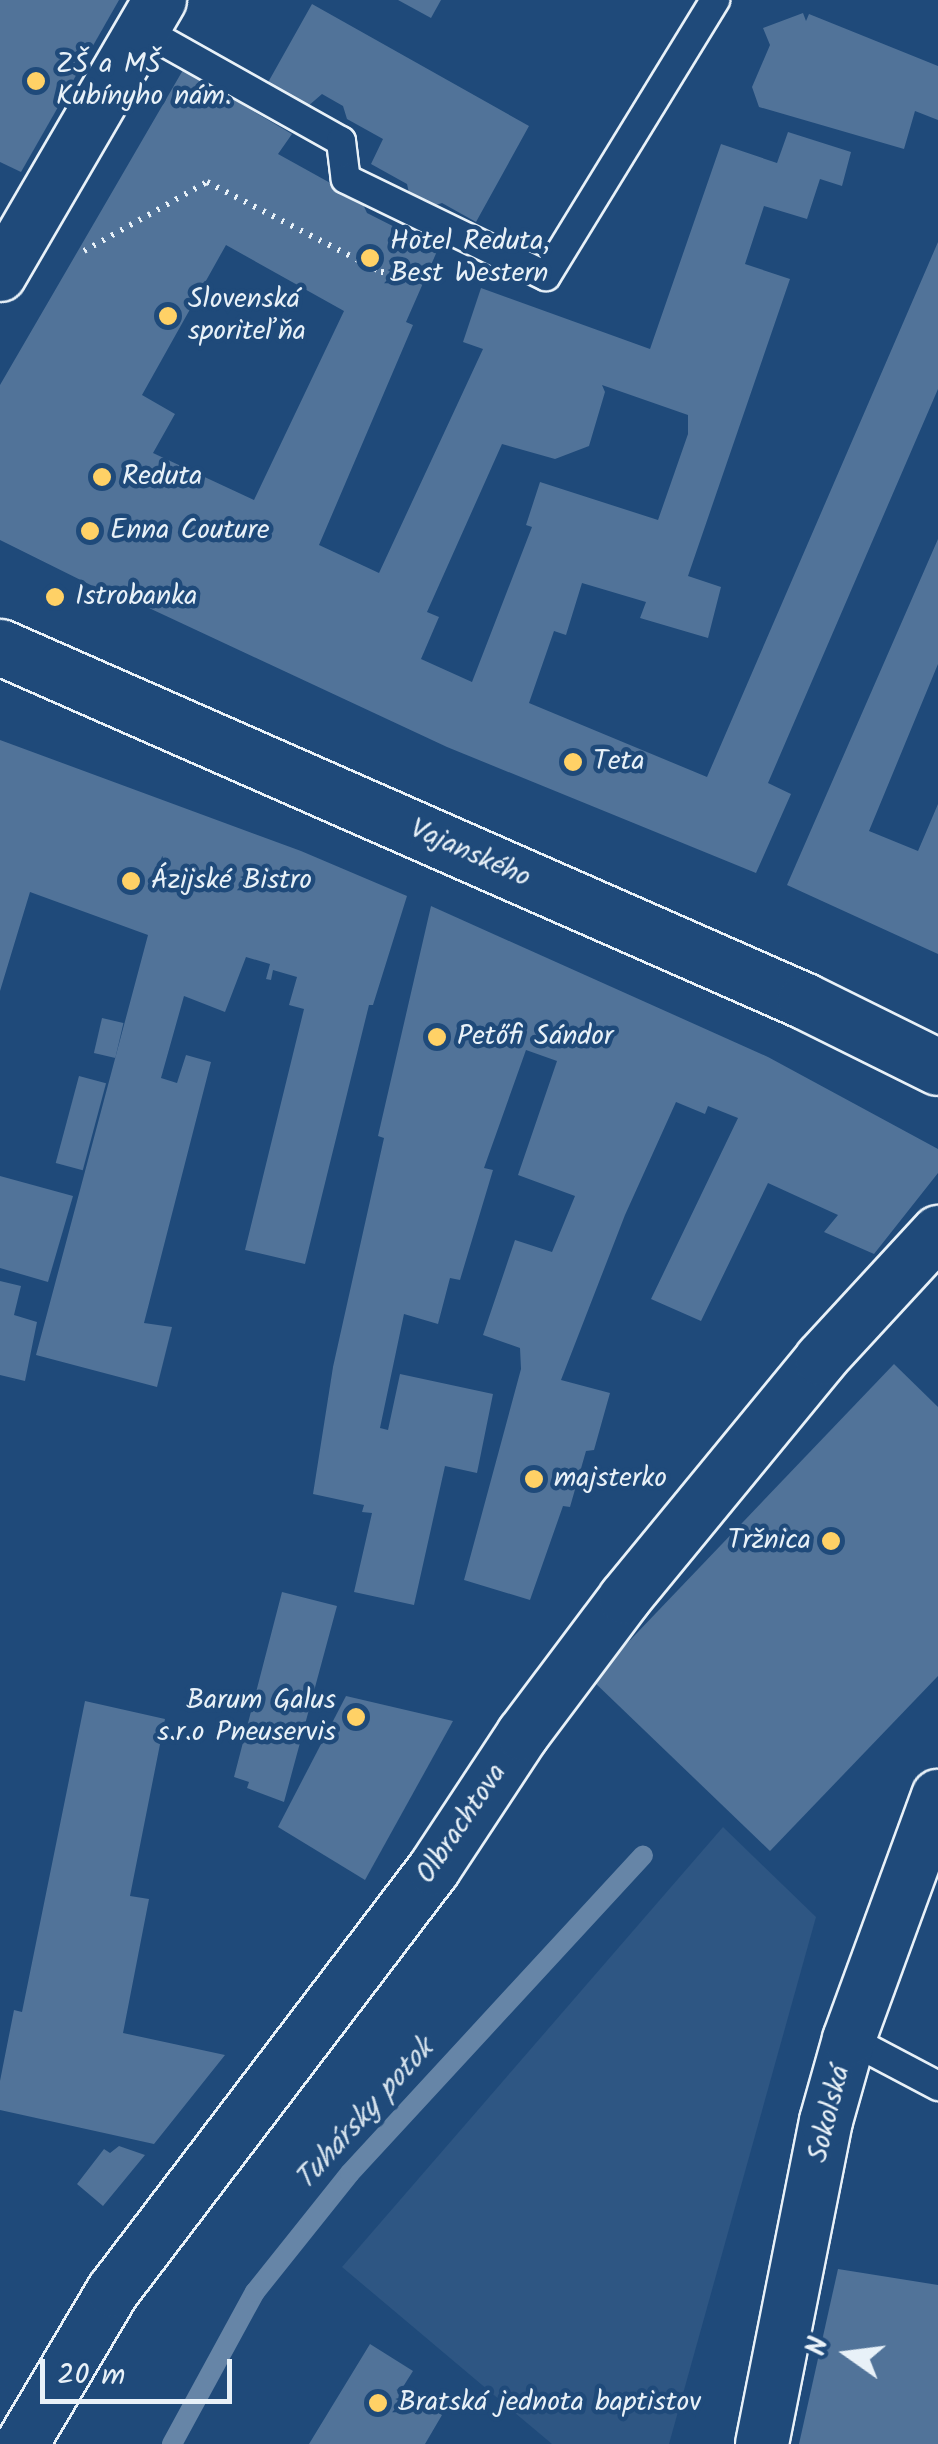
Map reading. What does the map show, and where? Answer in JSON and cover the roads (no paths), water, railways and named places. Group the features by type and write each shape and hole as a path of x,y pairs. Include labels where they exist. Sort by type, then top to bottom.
{"main road":[{"name":"Vajanského","path":"0,646 805,1000 938,1067"}],"street":[{"path":"0,274 152,15"},
{"name":"Olbrachtova","path":"22,2444 113,2291 434,1869 523,1734 614,1614 821,1359 938,1232"},
{"name":"Sokolská","path":"762,2444 826,2121 849,2039 938,1796"}],"lane":[{"path":"152,15 341,140 346,178 546,276 716,0"},
{"path":"849,2039 938,2086"}],"waterway":[{"name":"Tuhársky potok","path":"172,2444 255,2292 350,2173 643,1856"}],"place":[{"name":"ZŠ a MŠ Kubínyho nám.","path":"36,81"},
{"name":"Hotel Reduta, Best Western","path":"370,258"},
{"name":"Slovenská sporiteľňa","path":"168,316"},
{"name":"Reduta","path":"102,477"},
{"name":"Enna Couture","path":"90,531"},
{"name":"Istrobanka","path":"55,597"},
{"name":"Teta","path":"573,762"},
{"name":"Ázijské Bistro","path":"131,881"},
{"name":"Petőfi Sándor","path":"437,1037"},
{"name":"majsterko","path":"534,1479"},
{"name":"Tržnica","path":"831,1541"},
{"name":"Barum Galus s.r.o Pneuservis","path":"356,1717"},
{"name":"Bratská jednota baptistov","path":"378,2403"}]}
